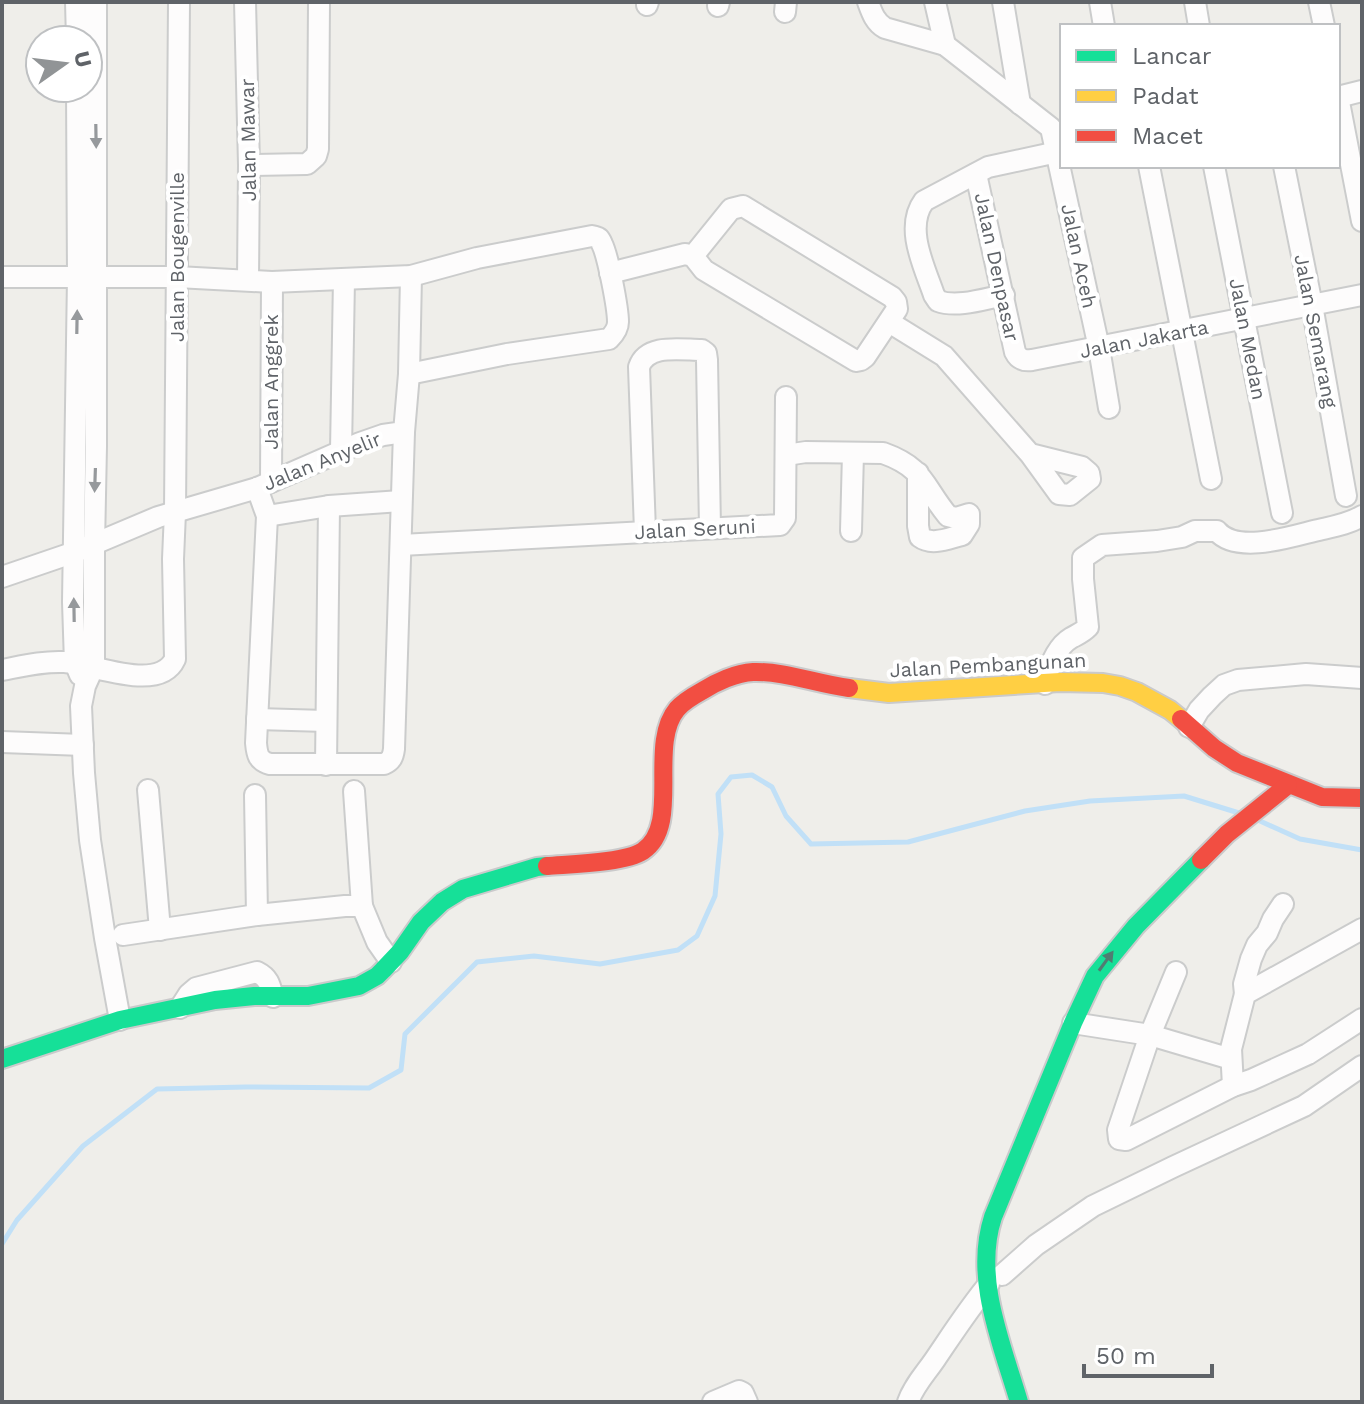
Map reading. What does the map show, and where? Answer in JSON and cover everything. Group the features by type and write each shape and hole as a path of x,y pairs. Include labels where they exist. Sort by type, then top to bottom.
{"street":[{"path":"76,2 77,24"},
{"path":"94,24 96,2"},
{"name":"Jalan Bougenville","path":"84,665 149,676 172,665 176,650 173,559 179,2"},
{"name":"Jalan Mawar","path":"245,2 248,279"},
{"path":"249,165 307,164 316,156 319,2"},
{"path":"868,2 878,24 945,45 1020,104 1057,127"},
{"path":"935,2 945,45"},
{"path":"1003,2 1020,104"},
{"path":"1100,2 1104,24"},
{"path":"1195,2 1199,24"},
{"path":"1319,2 1324,24"},
{"path":"1340,96 1362,91"},
{"path":"87,104 85,686 81,706 90,840 120,1020"},
{"path":"1340,107 1362,221"},
{"name":"Jalan Aceh","path":"1057,127 1060,151"},
{"path":"1004,295 970,302 940,303 934,295 917,239 918,209 924,201 988,167 1060,151"},
{"name":"Jalan Aceh","path":"1063,168 1109,408"},
{"path":"1149,168 1211,479"},
{"name":"Jalan Medan","path":"1214,168 1282,513"},
{"name":"Jalan Semarang","path":"1284,168 1346,496"},
{"name":"Jalan Denpasar","path":"976,174 1015,352 1019,358"},
{"path":"610,273 685,254 693,256 704,270 856,361 863,359 897,309 892,297 743,206 731,209 693,256"},
{"path":"2,277 177,277 272,282 411,276 477,258 592,236 599,238 610,273 618,324 609,339 507,354 409,374"},
{"name":"Jalan Anyelir","path":"2,577 84,549 158,517 264,498 341,450 383,435 404,445 411,276"},
{"path":"341,450 344,279"},
{"name":"Jalan Anggrek","path":"272,282 257,749 263,762 326,765"},
{"name":"Jalan Jakarta","path":"1019,358 1032,360 1099,348 1362,295"},
{"path":"889,322 944,356 1030,454"},
{"path":"645,531 639,367 646,355 662,350 702,350 706,353 710,528"},
{"path":"786,397 786,455 806,452 883,453 906,463 918,473"},
{"path":"329,506 326,765 379,765 393,757 404,445"},
{"path":"851,531 853,453"},
{"name":"Jalan Seruni","path":"401,545 780,525 785,518 786,455"},
{"path":"264,498 329,506 401,501"},
{"path":"1045,684 1063,644 1088,627 1083,558 1102,545 1157,541 1182,537 1195,531 1217,531 1226,539 1268,542 1341,525 1362,516"},
{"path":"2,670 42,662 84,665"},
{"name":"Jalan Pembangunan","path":"273,997 308,996 359,986 377,976 421,922 442,902 463,889 537,867 619,859 647,849 661,823 664,743 669,722 685,701 713,684 738,674 761,671 889,693 1084,682 1120,686 1158,702 1226,757 1322,797 1362,798"},
{"path":"1189,727 1212,696 1224,685 1238,680 1306,674 1362,678"},
{"path":"257,719 326,721"},
{"path":"2,742 83,745"},
{"path":"1019,1402 997,1324 996,1279 1014,1199 1080,1025 1139,944 1218,864 1243,844 1249,824 1292,787"},
{"path":"148,790 160,930"},
{"path":"354,791 362,906 377,942 391,962"},
{"path":"255,795 257,915"},
{"path":"1233,1086 1231,1049 1245,994 1244,984 1257,945 1283,904"},
{"path":"123,935 257,915 362,906"},
{"path":"1245,994 1362,929"},
{"path":"2,1059 120,1020 180,1008 196,988 257,972 270,983 273,997"},
{"path":"1176,972 1150,1035 1118,1130 1119,1139 1126,1140 1233,1086 1308,1054 1362,1019"},
{"path":"1080,1025 1150,1035 1231,1059"},
{"path":"908,1402 912,1390 967,1311 996,1279 1036,1245 1093,1206 1304,1106 1362,1066"},
{"path":"996,1279 1005,1298 1033,1402"},
{"path":"713,1402 739,1391 747,1402"}],"waterway":[{"path":"2,1244 17,1220 83,1146 157,1089 369,1088 401,1070 405,1034 477,962 534,956 600,964 678,950 697,936 715,896 721,834 718,794 731,777 752,775 772,787 786,816 811,844 908,842 1025,811 1090,801 1184,796 1239,813"},
{"path":"1260,821 1300,839 1362,850"}],"traffic: fast":[{"path":"1019,1402 998,1334 988,1287 986,1263 993,1217 1095,976 1136,926 1201,860"},
{"path":"2,1059 120,1020 215,1000 308,996 359,986 383,970 421,922 442,902 463,889 547,866"}],"traffic: slow":[{"path":"849,688 889,693 1060,682 1103,683 1137,692 1181,719"}],"traffic: jam":[{"path":"547,866 624,858 643,851 654,839 661,823 663,763 669,724 677,709 713,684 753,672 849,688"},
{"path":"1181,719 1214,748 1237,763 1322,797 1362,798"},
{"path":"1201,860 1227,834 1288,785"}]}
